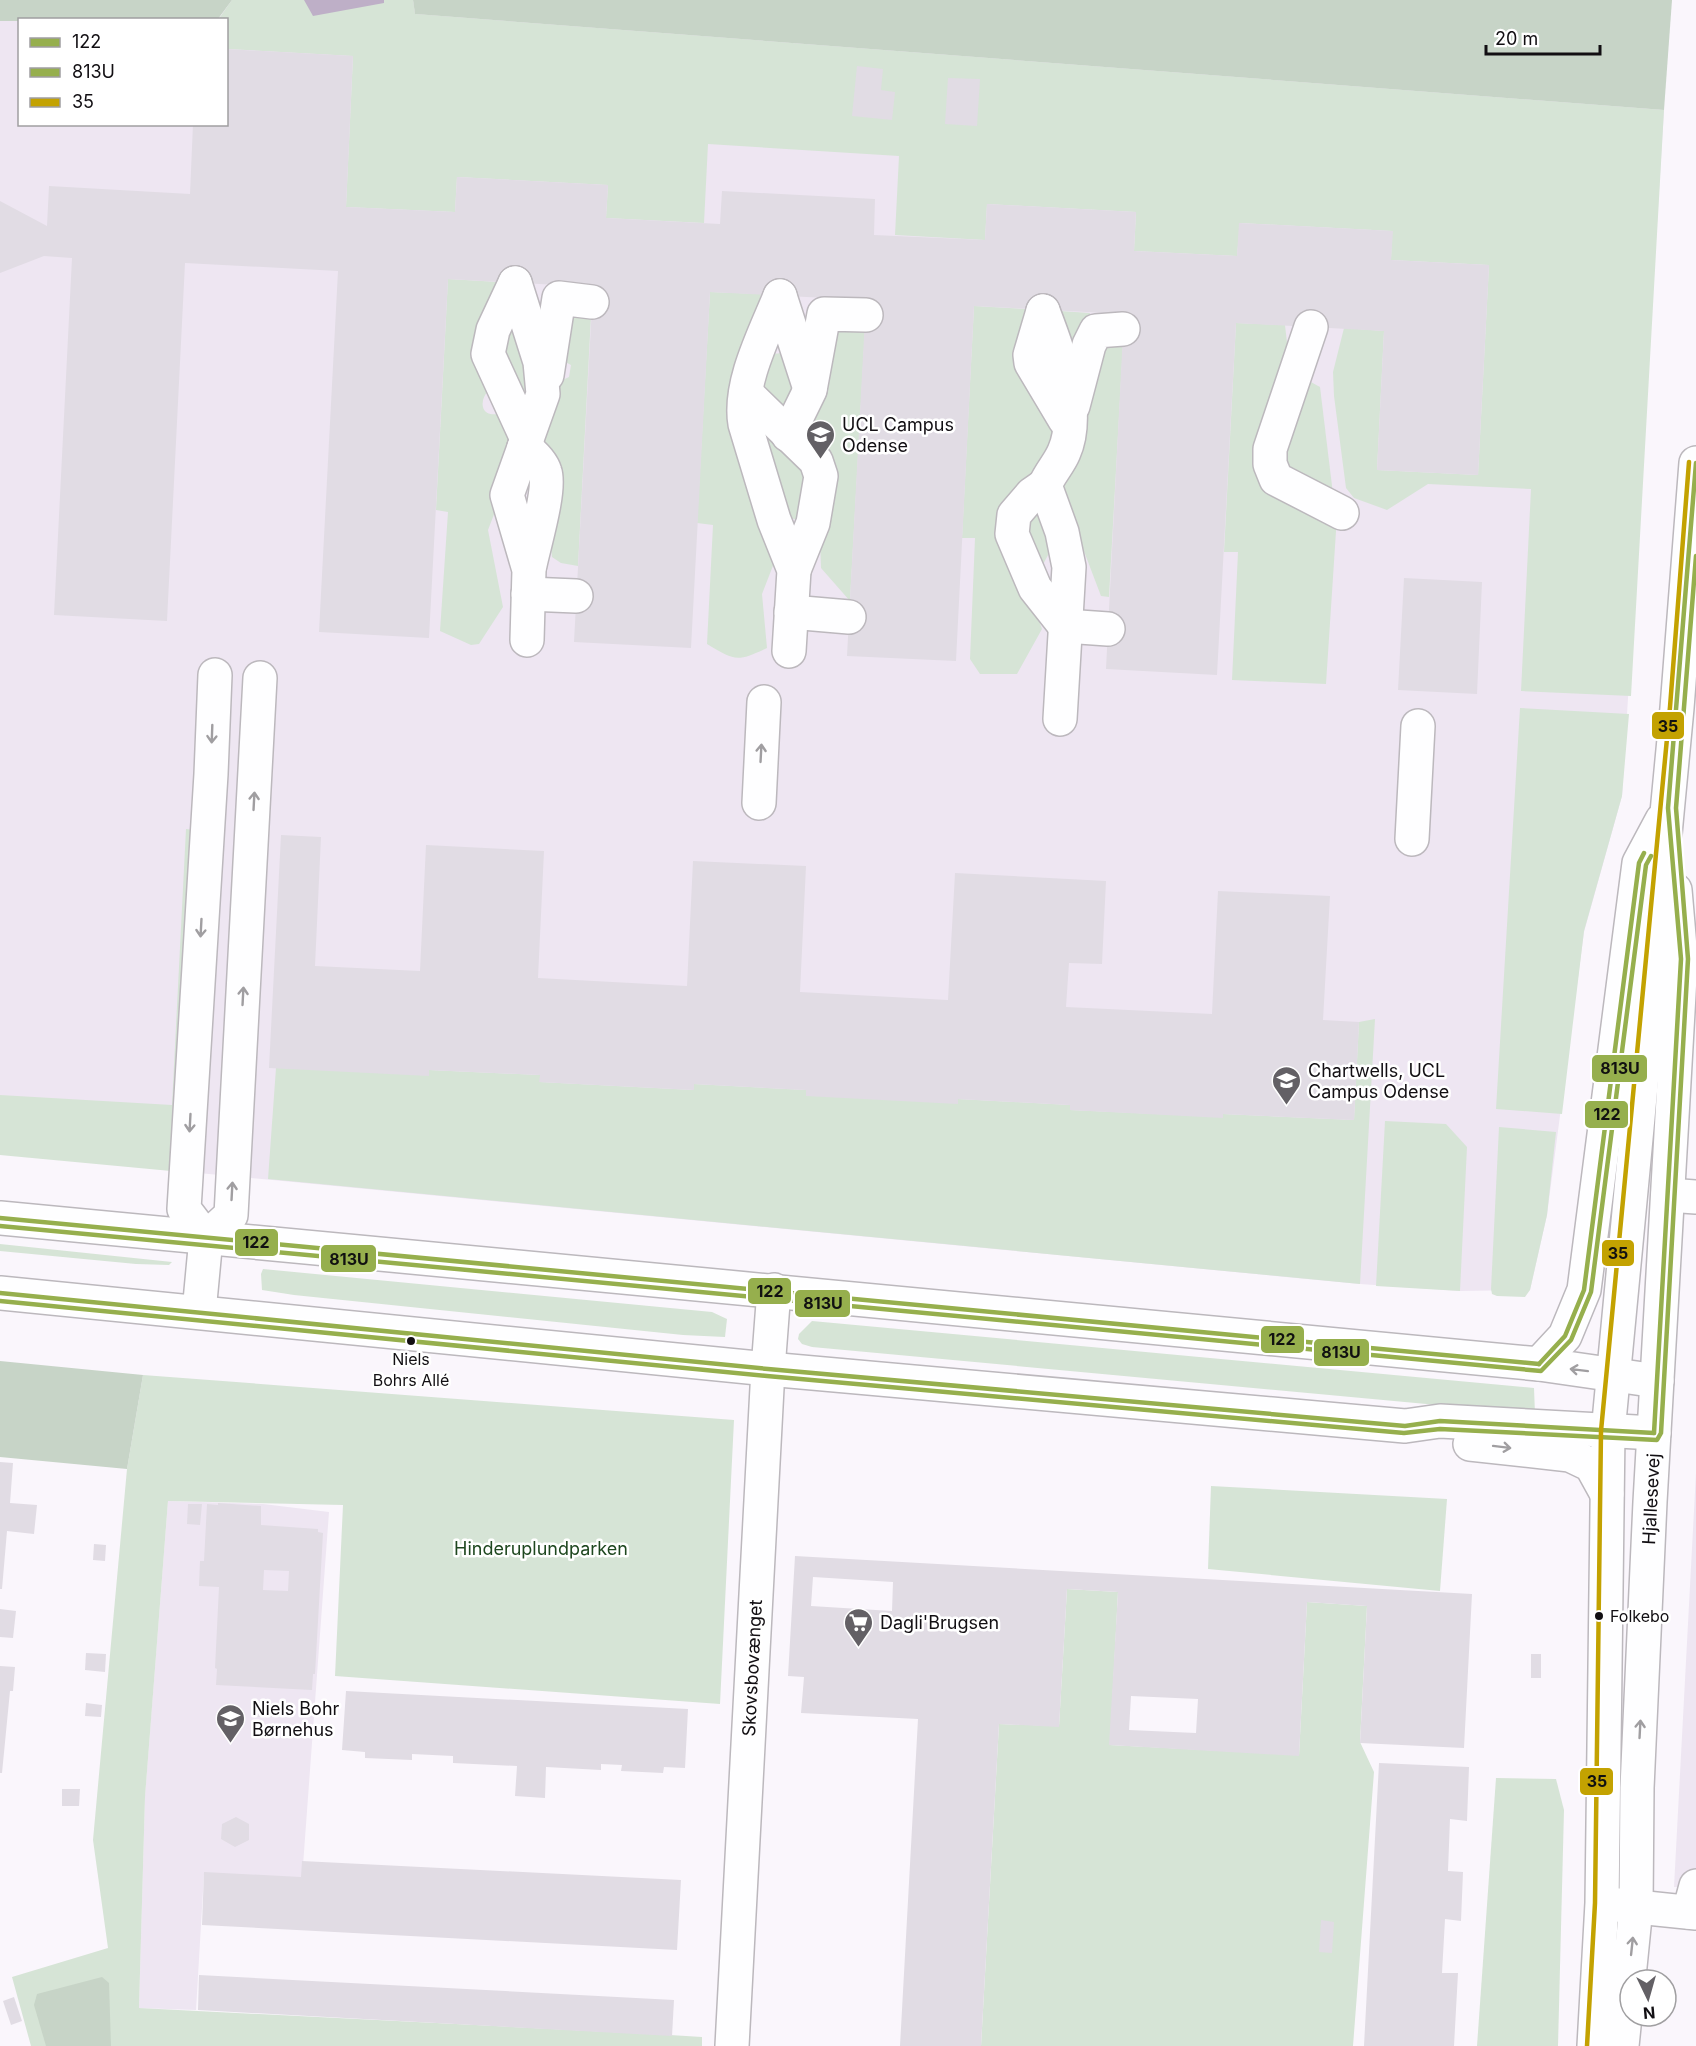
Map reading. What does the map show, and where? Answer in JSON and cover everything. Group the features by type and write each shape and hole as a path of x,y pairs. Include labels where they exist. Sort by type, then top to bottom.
{"street":[{"path":"526,443 488,354 493,330 515,283 540,362 543,394"},
{"path":"794,570 774,520 745,424 743,408 757,352 780,296 810,390"},
{"path":"527,640 528,582 507,495 543,394 559,298 592,302"},
{"path":"788,435 810,390 824,314 866,315"},
{"path":"1311,327 1270,449 1270,464 1276,479 1342,513"},
{"path":"1108,629 1065,626 1035,588 1012,534 1014,515 1032,494 1045,485 1048,476 1064,453 1089,345 1096,331 1123,329"},
{"path":"746,393 816,461 821,476 813,523 794,570 789,651"},
{"name":"Hjallesevej","path":"1594,2046 1602,1903 1608,1432 1668,808 1696,463"},
{"path":"1045,485 1062,532 1069,567 1060,719"},
{"path":"528,582 576,597"},
{"path":"791,612 849,617"},
{"path":"200,1312 206,1238 184,1209 215,675"},
{"path":"206,1238 231,1215 260,678"},
{"path":"759,803 764,702"},
{"path":"1412,839 1418,726"},
{"path":"1539,1364 1565,1336 1584,1290 1639,863 1668,808"},
{"name":"Hjallesevej","path":"1622,2046 1636,1907 1637,1788 1657,1382 1682,1196 1681,959 1668,808"},
{"path":"0,1218 1539,1364 1657,1382"},
{"name":"Skovsbovænget","path":"732,2046 774,1290"},
{"path":"0,1293 768,1369 1405,1426 1440,1421 1654,1433"},
{"path":"1405,1426 1437,1440 1570,1455 1591,1465 1607,1494"},
{"path":"1602,1903 1636,1907 1694,1904"}],"shaded area":[{"name":"UCL Campus Odense","path":"232,0 413,0 415,14 1664,110 1622,796 1584,932 1547,1215 1530,1290 1460,1291 1360,1284 0,1154 0,21 18,21 18,126 228,126 228,18 219,18"},
{"path":"304,0 384,0 384,3 313,16"},
{"path":"1696,1473 1696,1888 1674,1887"},
{"name":"Niels Bohr Børnehus","path":"168,1501 263,1504 329,1512 302,1879 204,1874 196,2010 139,2008 145,1796"}],"green space":[{"path":"0,0 232,0 219,18 18,18 18,21 0,21"},
{"path":"232,0 413,0 415,14 1664,110 1631,696 1521,691 1531,489 1428,484 1387,510 1354,498 1346,488 1333,372 1344,328 1384,331 1377,470 1478,475 1489,265 1391,260 1392,231 1240,223 1237,256 1134,251 1136,212 987,204 985,240 895,235 899,156 708,144 704,223 606,218 608,185 457,177 455,212 346,207 353,56 228,49 228,18 219,18"},
{"path":"413,0 1672,0 1664,110 415,14"},
{"path":"448,279 499,282 495,377 483,399 483,407 488,413 503,413 520,447 488,530 503,607 479,644 471,645 440,631 448,512 436,510"},
{"path":"710,292 761,294 736,407 776,558 762,594 767,648 749,656 736,658 707,644 713,525 697,523"},
{"path":"974,306 1027,309 1063,428 1009,537 1042,629 1017,674 980,674 970,659 975,538 962,538"},
{"path":"1060,311 1090,313 1086,348 1073,390"},
{"path":"561,313 591,316 578,566 561,563 552,557 550,539 557,460 554,455 537,452 550,386 569,377 571,365 554,356"},
{"path":"1236,323 1285,325 1291,378 1266,451 1337,516 1326,684 1232,680 1238,552 1224,552"},
{"path":"826,327 865,329 850,601 821,568 819,511 798,426"},
{"path":"504,331 528,336 527,423 494,336"},
{"path":"1123,344 1109,597 1101,596 1082,546 1073,533 1055,481 1092,348"},
{"path":"793,352 797,360 790,423 758,397 762,355"},
{"path":"1309,381 1320,387 1333,494 1281,479 1285,408"},
{"path":"755,415 811,463 801,521 787,517"},
{"path":"1032,499 1054,544 1041,568 1018,520"},
{"path":"1520,708 1629,714 1622,796 1584,931 1562,1114 1496,1109"},
{"path":"186,829 194,830 171,1171 0,1155 0,1095 172,1105"},
{"path":"1375,1019 1360,1284 268,1179 276,1068 429,1070 540,1075 540,1082 693,1090 694,1084 806,1090 958,1103 958,1099 1070,1105 1070,1110 1354,1120 1359,1022"},
{"path":"1385,1121 1446,1124 1467,1147 1460,1291 1376,1286"},
{"path":"1499,1127 1556,1132 1547,1215 1530,1290 1525,1297 1497,1296 1492,1294 1491,1289"},
{"path":"0,1244 172,1262 169,1265 136,1264 0,1251"},
{"path":"263,1269 712,1312 727,1319 725,1337 683,1335 294,1295 262,1290"},
{"path":"812,1321 1534,1388 1535,1414 812,1347 802,1344 798,1339 799,1334"},
{"path":"0,1361 143,1375 127,1469 0,1457"},
{"name":"Hinderuplundparken","path":"143,1375 734,1420 720,1704 335,1676 343,1505 168,1501 145,1797 139,2008 702,2037 702,2046 31,2046 12,1977 108,1948 93,1840 127,1469"},
{"path":"1211,1486 1447,1499 1440,1591 1208,1569"},
{"path":"1067,1589 1118,1592 1110,1745 1299,1755 1307,1602 1367,1606 1360,1742 1374,1772 1353,2046 981,2046 999,1724 1059,1726"},
{"path":"1496,1778 1556,1779 1564,1810 1558,2046 1477,2046"},
{"path":"102,1977 109,1983 111,2046 46,2046 34,2005 37,1994"}],"building":[{"path":"228,49 353,56 346,207 455,212 457,177 608,185 606,218 720,224 722,191 875,199 874,235 985,240 987,204 1136,212 1134,251 1237,256 1239,223 1393,231 1391,260 1489,265 1478,475 1377,470 1384,331 1236,323 1217,675 1106,669 1124,314 974,306 956,661 847,656 866,300 710,292 691,648 574,642 593,287 448,279 429,638 319,632 338,271 185,263 167,621 54,615 72,258 44,256 0,273 0,201 47,226 49,186 190,194 193,126 228,126"},
{"path":"857,66 883,69 881,90 895,92 892,120 852,116"},
{"path":"948,78 980,79 977,126 945,124"},
{"path":"1404,578 1482,582 1477,694 1398,690"},
{"path":"281,835 321,837 315,966 420,971 426,845 544,851 538,978 687,986 693,861 806,866 800,992 948,1000 955,873 1106,881 1102,964 1069,963 1066,1007 1212,1014 1218,891 1330,896 1323,1020 1359,1022 1354,1120 1223,1114 1223,1118 1070,1110 1070,1105 958,1099 958,1104 806,1096 806,1090 694,1084 694,1090 539,1082 540,1075 429,1070 429,1076 269,1068"},
{"path":"0,1462 13,1463 10,1503 37,1505 34,1534 7,1531 2,1589 0,1589"},
{"path":"218,1503 261,1506 261,1525 318,1529 318,1532 323,1533 315,1674 313,1674 312,1690 216,1685 219,1587 199,1586 200,1561 204,1561 207,1504 218,1505","holes":["264,1570 289,1571 288,1591 263,1590"]},
{"path":"188,1504 202,1504 200,1525 187,1524"},
{"path":"94,1544 106,1545 105,1561 93,1560"},
{"path":"795,1556 1472,1594 1464,1748 1360,1743 1367,1606 1307,1602 1299,1756 1109,1745 1118,1592 1067,1589 1059,1727 999,1724 981,2046 900,2046 918,1719 801,1713 804,1677 788,1676","holes":["813,1577 893,1582 892,1611 811,1606","1131,1696 1198,1699 1196,1733 1129,1730"]},
{"path":"0,1609 16,1611 13,1638 0,1637"},
{"path":"86,1653 106,1654 105,1672 85,1670"},
{"path":"1531,1654 1541,1654 1541,1678 1531,1678"},
{"path":"0,1666 15,1667 13,1691 10,1691 2,1773 0,1773"},
{"path":"346,1691 688,1709 685,1768 664,1767 663,1773 621,1771 622,1765 601,1764 601,1770 546,1767 545,1798 515,1796 517,1766 453,1763 453,1756 412,1754 412,1760 365,1758 365,1752 342,1750"},
{"path":"256,1702 271,1702 272,1717 257,1717"},
{"path":"86,1703 102,1705 101,1717 85,1716"},
{"path":"1379,1763 1469,1767 1467,1821 1450,1819 1448,1871 1463,1872 1461,1921 1445,1919 1442,1973 1458,1973 1454,2046 1364,2046"},
{"path":"62,1789 80,1789 79,1806 62,1806"},
{"path":"236,1817 249,1824 249,1840 235,1847 221,1839 222,1824"},
{"path":"302,1861 681,1880 677,1950 202,1925 204,1872 301,1877"},
{"path":"1321,1920 1334,1922 1332,1953 1319,1952"},
{"path":"199,1975 674,2000 672,2036 198,2010"},
{"path":"14,1997 22,2021 11,2025 3,2001"}],"transit line":[{"name":"35","path":"1587,2046 1595,1903 1601,1431 1670,707 1689,462"},
{"name":"122","path":"1654,1433 1681,959 1668,808 1696,463"},
{"name":"813U","path":"0,1301 767,1376 1404,1433 1440,1429 1657,1440 1661,1433 1688,959 1676,808 1696,556"},
{"name":"122","path":"1539,1364 1565,1336 1584,1290 1639,863 1644,853"},
{"name":"813U","path":"0,1226 1541,1371 1571,1340 1591,1292 1646,865 1651,856"},
{"name":"122","path":"0,1218 1539,1364"},
{"name":"122","path":"0,1293 768,1369 1405,1426 1440,1421 1654,1433"}],"place":[{"name":"UCL Campus Odense","path":"821,460"},
{"name":"Chartwells, UCL Campus Odense","path":"1287,1106"},
{"name":"Niels Bohrs Allé","path":"411,1341"},
{"name":"Folkebo","path":"1599,1616"},
{"name":"Dagli'Brugsen","path":"859,1648"},
{"name":"Niels Bohr Børnehus","path":"231,1744"}]}
